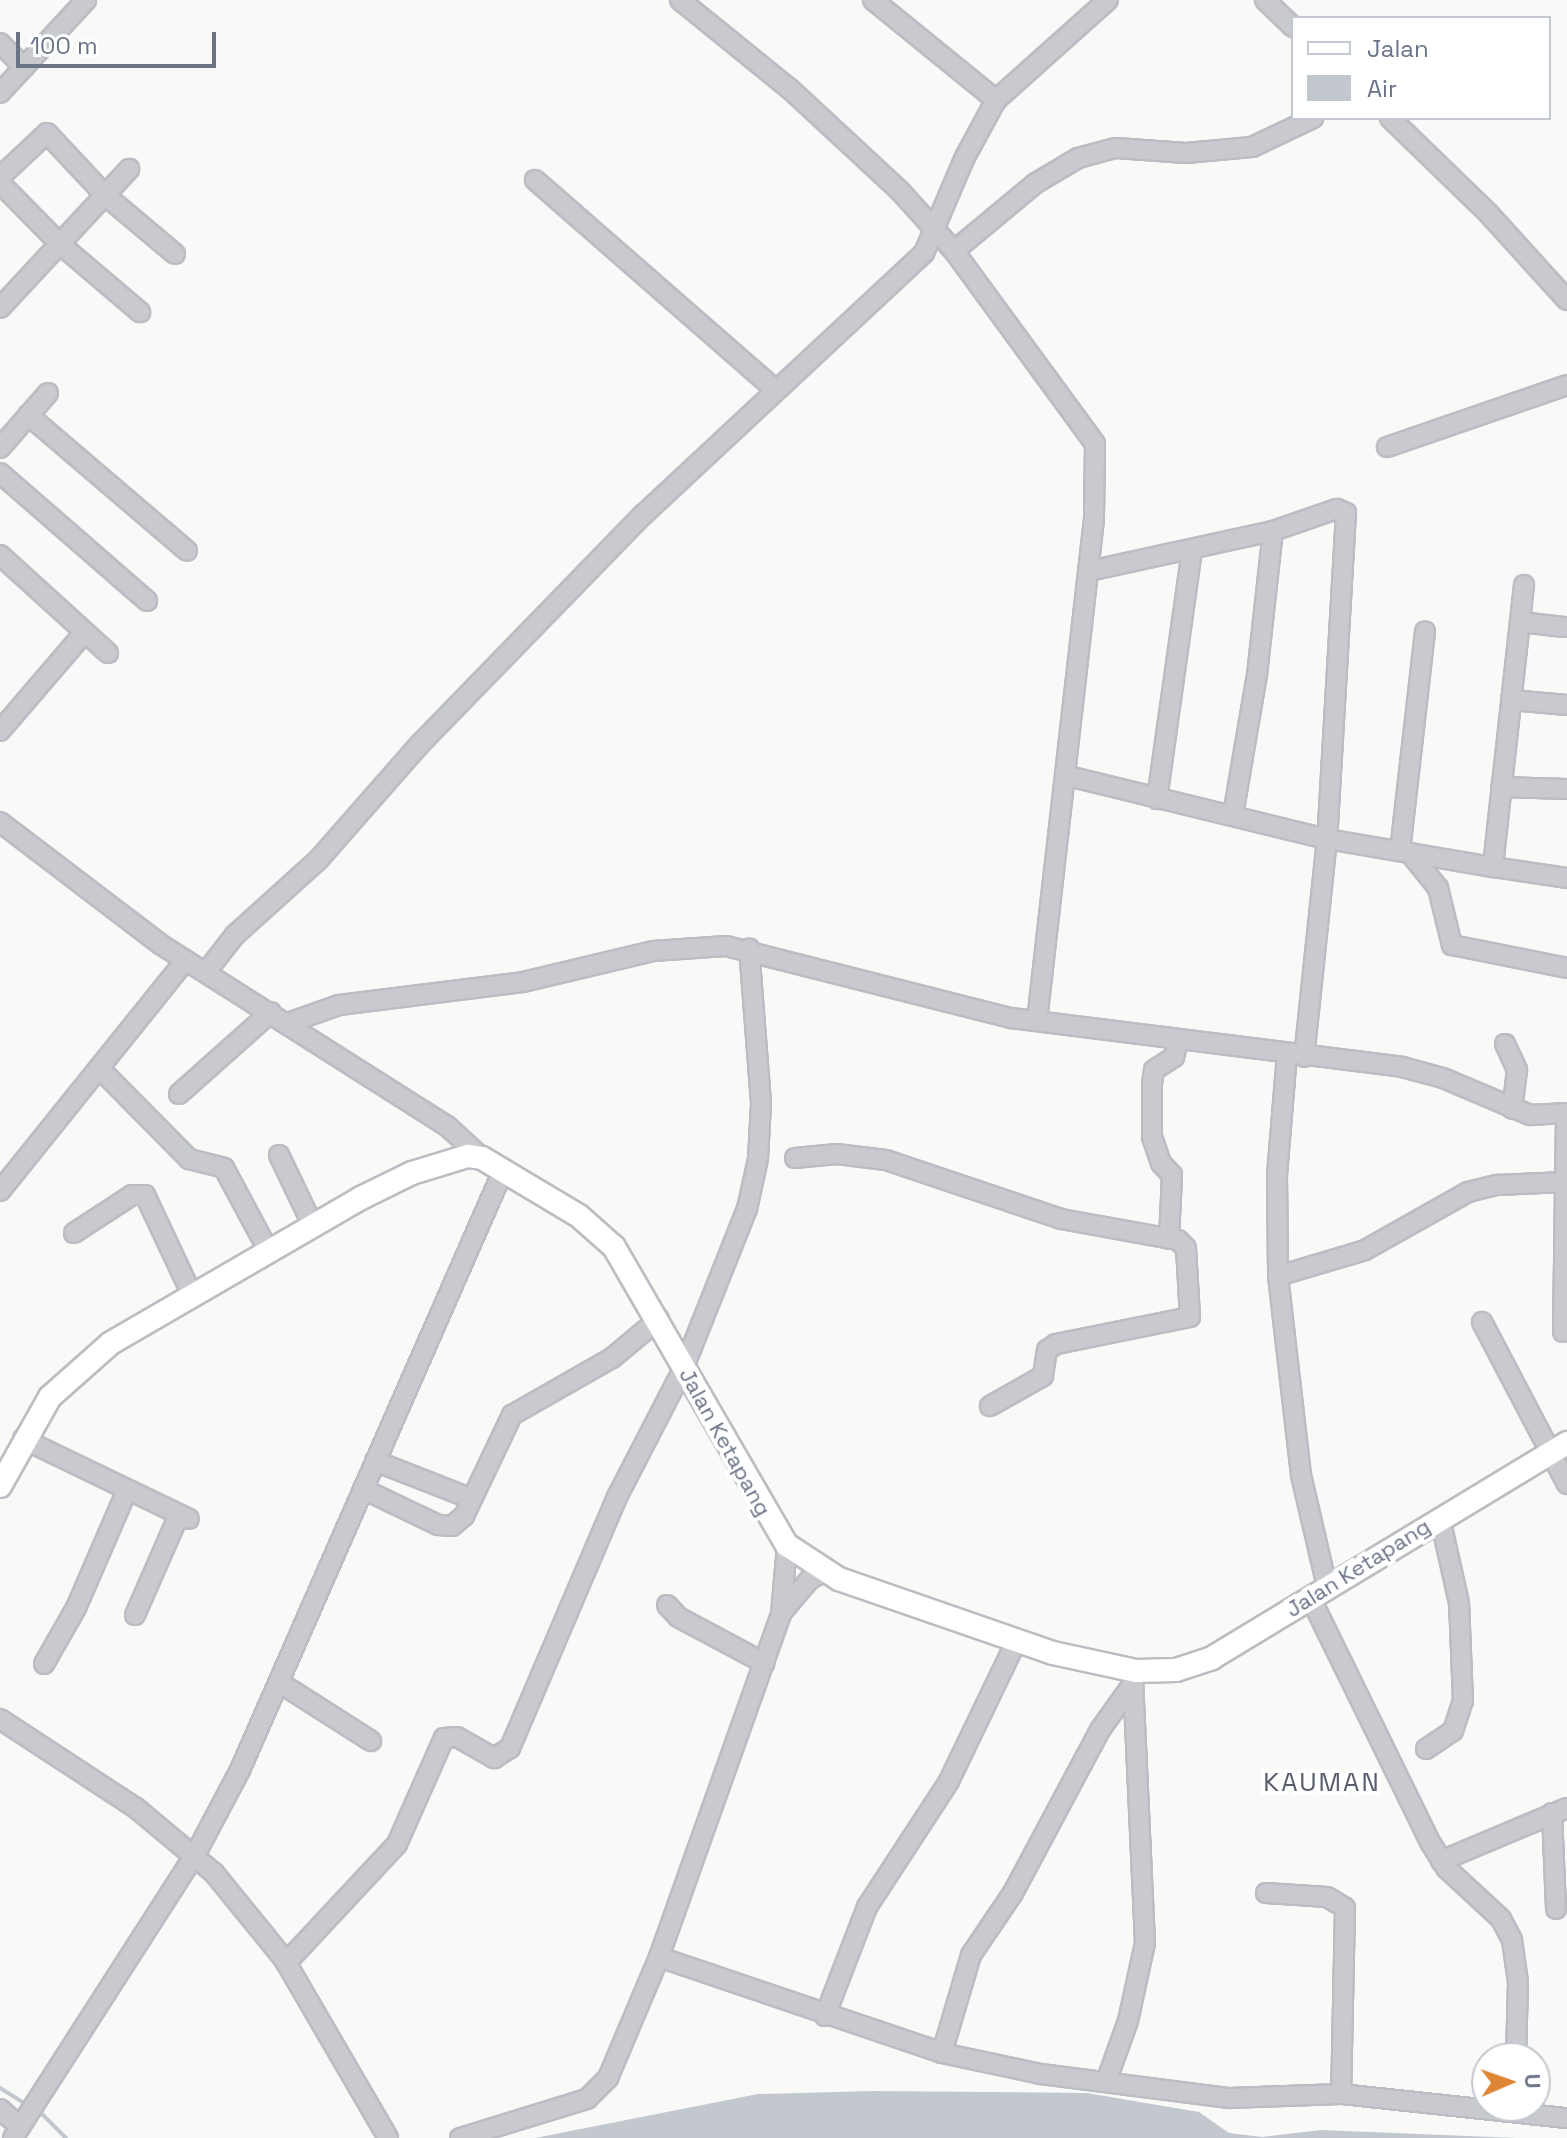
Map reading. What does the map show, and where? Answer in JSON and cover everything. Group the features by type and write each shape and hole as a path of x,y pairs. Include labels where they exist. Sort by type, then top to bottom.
{"main road":[{"path":"0,1486 23,1439 73,1372 192,1295 312,1224 412,1173 461,1157 482,1158"},
{"name":"Jalan Ketapang","path":"482,1158 597,1230 627,1265 787,1545 823,1572 1016,1642 1134,1678 1176,1670 1212,1658 1559,1448"}],"street":[{"path":"0,93 86,0"},
{"path":"680,0 845,137 936,231 954,251 1095,444 1098,472 1089,571 1068,776 1037,1021"},
{"path":"873,0 996,100"},
{"path":"206,972 235,935 319,859 548,611 775,389 912,266 936,231 965,157 996,100 1108,0"},
{"path":"1265,0 1291,25"},
{"path":"0,43 24,67"},
{"path":"954,251 1036,183 1078,158 1116,148 1186,153 1252,147 1309,120"},
{"path":"1392,120 1489,214 1567,300"},
{"path":"140,312 61,245 0,180 47,133 106,196 175,254"},
{"path":"0,308 129,169"},
{"path":"535,180 775,389"},
{"path":"1387,447 1567,385"},
{"path":"0,448 48,393"},
{"path":"28,415 187,551"},
{"path":"0,473 147,601"},
{"path":"1089,571 1273,531 1337,509 1346,513 1327,839 1277,1175 1278,1276 1301,1475 1319,1592 1441,1861 1501,1919 1512,1940 1518,1982 1516,2042"},
{"path":"1233,815 1257,675 1273,531"},
{"path":"1157,799 1192,551"},
{"path":"0,555 108,653"},
{"path":"1493,867 1524,585"},
{"path":"1520,622 1564,627"},
{"path":"1425,631 1405,852 1438,888 1452,945 1567,968"},
{"path":"0,731 85,632"},
{"path":"1511,700 1567,705"},
{"path":"1068,776 1327,839 1567,878"},
{"path":"1501,787 1567,789"},
{"path":"0,822 185,961 271,1012 447,1126 482,1158"},
{"path":"288,1023 320,1008 523,982 630,955 697,947 749,948 887,990 1037,1021 1402,1067 1443,1078 1512,1109 1540,1116 1566,1114 1563,1332"},
{"path":"286,1963 397,1844 444,1738 457,1737 494,1758 506,1755 617,1497 684,1367 738,1236 758,1159 758,1039 749,948"},
{"path":"0,1191 185,961"},
{"path":"179,1094 271,1012"},
{"path":"1169,1239 1172,1175 1161,1163 1152,1137 1152,1084 1154,1070 1174,1057 1178,1041"},
{"path":"1505,1044 1517,1070 1512,1109"},
{"path":"100,1069 189,1159 224,1168 268,1250"},
{"path":"795,1158 837,1154 886,1160 1061,1219 1182,1243 1188,1254 1190,1317 1056,1344 1047,1350 1043,1376 990,1406"},
{"path":"279,1155 312,1224"},
{"path":"0,2109 17,2132 79,2031 195,1855 280,1683 503,1171"},
{"path":"1278,1276 1365,1250 1468,1192 1497,1185 1565,1182"},
{"path":"74,1233 132,1195 145,1195 192,1295"},
{"path":"363,1489 445,1526 457,1522 472,1499 512,1415 612,1358 659,1319"},
{"path":"1482,1322 1559,1448 1567,1484"},
{"path":"23,1439 184,1517 135,1615"},
{"path":"375,1461 472,1499"},
{"path":"44,1664 76,1608 127,1490"},
{"path":"1426,1749 1453,1731 1463,1701 1459,1603 1440,1518"},
{"path":"460,2138 596,2094 608,2078 659,1957 781,1614 787,1545"},
{"path":"781,1614 810,1579 823,1572"},
{"path":"667,1605 678,1617 764,1663"},
{"path":"825,2016 867,1907 949,1781 1016,1642"},
{"path":"942,2053 971,1955 1013,1893 1100,1730 1134,1678"},
{"path":"1106,2082 1128,2021 1145,1943 1134,1678"},
{"path":"280,1683 371,1741"},
{"path":"0,1719 136,1808 195,1855 237,1897 286,1963 388,2138"},
{"path":"1441,1861 1559,1810 1556,1909"},
{"path":"1266,1893 1327,1897 1345,1908 1341,2094"},
{"path":"659,1957 825,2016 942,2053 1106,2082 1229,2098 1341,2094 1471,2105"}],"water":[{"path":"872,2091 1087,2093 1199,2112 1229,2133 1262,2137 1321,2130 1516,2138 535,2138 758,2094"}],"waterway":[{"path":"0,2088 22,2102"},
{"path":"41,2113 66,2138"}],"district":[{"name":"KAUMAN","path":"1322,1783"}]}
